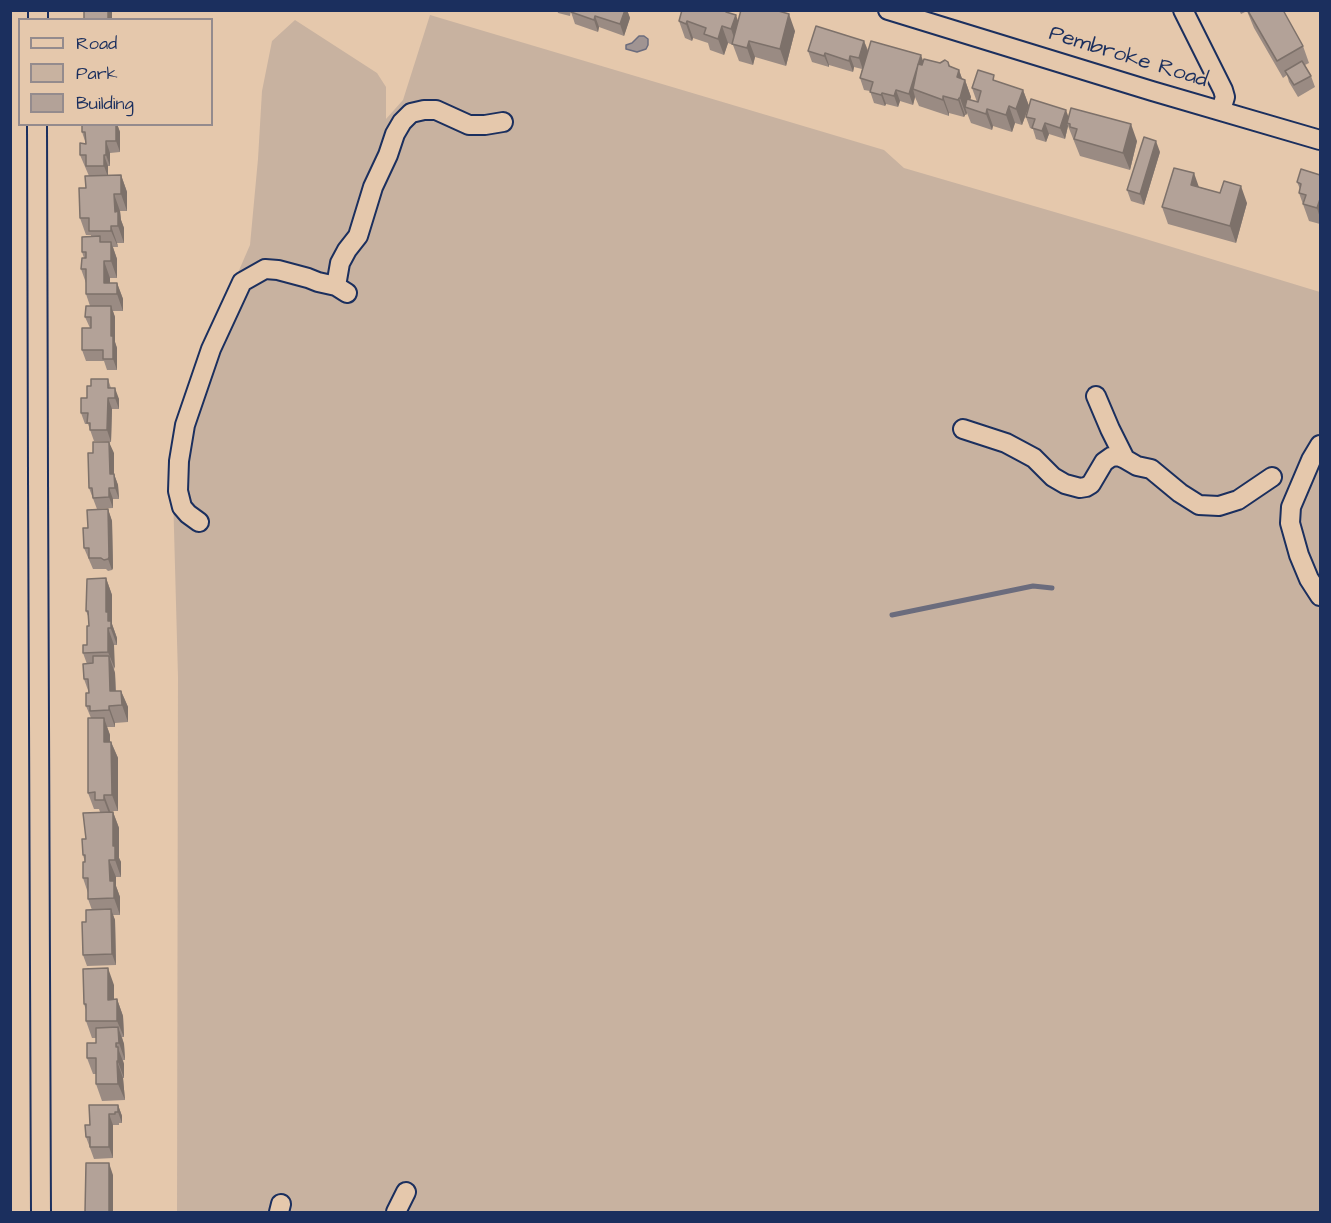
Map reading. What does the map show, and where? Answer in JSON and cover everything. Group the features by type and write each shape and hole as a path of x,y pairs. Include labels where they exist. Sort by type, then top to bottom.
{"street":[{"name":"Pembroke Road","path":"888,10 1320,140"},
{"path":"1183,10 1223,90 1221,110"},
{"path":"199,522 182,507 178,491 179,461 185,425 211,349 242,282 265,269 278,270 341,290 340,263 358,236 373,187 395,134 411,112 436,110 469,125 503,122"},
{"path":"37,126 41,1212"},
{"path":"1096,396 1125,459"},
{"path":"963,429 1006,443 1034,458 1053,477 1065,484 1080,488 1091,484 1104,462 1111,457 1118,456 1151,470 1180,494 1199,505 1220,506 1238,500 1272,477"},
{"path":"1320,446 1311,460 1292,507 1290,523 1299,555 1309,579 1320,596"},
{"path":"396,1212 406,1192"}],"green space":[{"path":"430,15 884,150 904,168 1320,292 1320,1212 177,1212 178,677 172,456 191,381 250,245 262,91 272,41 295,20 377,73 386,87 386,119 403,100"}],"shaded area":[{"path":"639,36 648,39 646,49 637,52 626,49 626,45"}],"building":[{"path":"84,10 108,10 108,18 84,18"},
{"path":"571,10 625,10 620,24 595,16 594,20 571,12"},
{"path":"682,10 727,10 726,12 736,15 731,29 722,26 718,39 704,34 706,28 687,21 686,24 679,21"},
{"path":"741,10 775,10 789,14 780,49 749,41 747,48 732,44"},
{"path":"1249,10 1283,10 1303,46 1277,61"},
{"path":"816,26 864,41 859,58 850,56 849,61 825,53 824,56 808,51"},
{"path":"871,41 921,55 909,94 896,90 894,96 870,92 873,82 860,78"},
{"path":"924,59 940,63 945,60 949,66 959,70 957,77 965,80 958,100 943,96 943,100 913,89 918,64 922,65"},
{"path":"1302,61 1311,76 1294,85 1285,71"},
{"path":"978,70 994,75 993,80 1023,90 1016,109 1009,106 1006,115 987,109 986,114 965,107 967,99 978,102 981,91 972,88"},
{"path":"1031,99 1066,110 1060,128 1045,123 1042,131 1032,128 1035,119 1026,117"},
{"path":"1071,108 1131,124 1123,153 1074,139 1077,129 1070,127 1067,123"},
{"path":"82,126 116,126 116,141 106,141 104,166 86,166 86,155 80,155 80,143 86,144 85,132 82,132"},
{"path":"1144,137 1156,141 1140,194 1127,190"},
{"path":"1174,168 1194,173 1191,185 1220,193 1224,181 1241,186 1230,226 1162,207"},
{"path":"1301,169 1320,175 1320,199 1317,208 1303,204 1306,195 1299,193 1301,184 1297,182"},
{"path":"121,175 121,194 114,194 115,212 118,211 118,226 111,226 111,231 89,231 89,218 80,218 79,188 86,188 85,176"},
{"path":"100,236 100,242 111,242 111,261 104,261 104,283 117,283 117,294 86,294 86,269 81,269 82,258 86,258 86,252 82,252 82,237"},
{"path":"86,306 111,306 113,359 103,359 103,350 82,350 82,328 91,328 91,317 85,317"},
{"path":"91,379 108,379 108,388 115,388 115,398 108,398 107,430 90,430 90,423 87,423 88,413 81,413 81,398 87,398 87,386 91,386"},
{"path":"93,442 109,442 110,474 114,474 115,488 109,488 109,497 93,498 92,488 89,488 88,453 93,453"},
{"path":"108,509 109,557 104,560 89,558 89,548 84,548 83,528 88,528 87,510"},
{"path":"106,578 106,612 108,612 108,621 111,621 111,628 108,628 108,652 83,653 83,645 87,645 87,626 89,626 88,611 86,611 87,579"},
{"path":"93,656 109,656 110,691 121,691 122,705 109,706 109,710 90,711 90,706 86,706 86,693 89,693 88,679 84,679 83,664 93,663"},
{"path":"88,718 104,718 104,742 111,742 112,795 104,795 104,800 95,800 95,792 88,793"},
{"path":"113,812 115,860 109,860 110,881 114,881 114,898 88,899 88,878 83,878 85,855 83,855 82,839 86,839 83,813"},
{"path":"111,909 112,954 83,955 82,922 86,922 86,910"},
{"path":"108,968 108,1000 117,999 117,1021 86,1021 83,969"},
{"path":"118,1027 119,1043 116,1043 116,1047 118,1047 118,1084 96,1084 96,1058 87,1058 87,1043 96,1043 96,1028"},
{"path":"89,1105 118,1105 118,1112 109,1114 109,1147 90,1147 90,1137 86,1137 85,1125 90,1125"},
{"path":"86,1163 109,1163 109,1212 85,1212"}],"waterway":[{"path":"892,615 1033,586 1052,588"}]}
